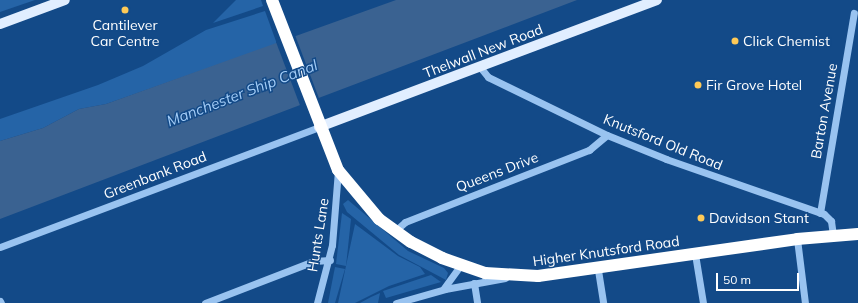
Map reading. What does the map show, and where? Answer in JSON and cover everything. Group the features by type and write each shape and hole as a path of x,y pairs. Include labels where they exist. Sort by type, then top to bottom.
{"highway":[{"name":"Higher Knutsford Road","path":"272,0 319,127 338,170 369,209 395,232 425,250 461,265 518,276 598,270 797,239 858,234"}],"main road":[{"path":"0,24 65,0"},
{"name":"Thelwall New Road","path":"319,127 657,0"}],"street":[{"name":"Barton Avenue","path":"820,213 854,13"},
{"name":"Knutsford Old Road","path":"480,67 488,77 607,134 666,159 820,213"},
{"name":"Greenbank Road","path":"0,247 319,127"},
{"name":"Queens Drive","path":"395,232 405,222 589,150 607,134"},
{"name":"Hunts Lane","path":"317,303 330,260 338,170"},
{"path":"820,213 831,221 833,235"},
{"path":"797,239 805,303"},
{"path":"694,254 703,303"},
{"path":"205,303 314,261 330,260"},
{"path":"442,289 453,280 461,265"},
{"path":"598,270 603,303"},
{"path":"396,303 442,289 518,276"},
{"path":"474,283 477,303"}],"shaded area":[{"path":"0,0 35,0 0,12"},
{"path":"236,0 261,0 263,6 213,23"},
{"path":"265,11 277,44 106,104 79,109 43,128 0,141 0,119 98,85 143,66 206,30"},
{"path":"348,200 408,251 444,268 448,273 446,280 399,255 347,212 343,204"},
{"path":"342,213 351,219 346,266 336,264"},
{"path":"355,224 398,256 420,267 425,274 389,286 355,303 338,303"},
{"path":"335,267 345,269 335,303 328,303"},
{"path":"431,275 441,282 386,298 383,291"},
{"path":"380,293 378,303 360,303 371,297"}],"water":[{"name":"Manchester Ship Canal","path":"396,0 577,0 0,219 0,141 43,128 79,109 106,104"}],"pier":[{"path":"295,35 320,101 301,108 276,42"}],"place":[{"name":"Cantilever Car Centre","path":"125,10"},
{"name":"Click Chemist","path":"735,41"},
{"name":"Fir Grove Hotel","path":"698,85"},
{"name":"Davidson Stant","path":"701,218"}]}
